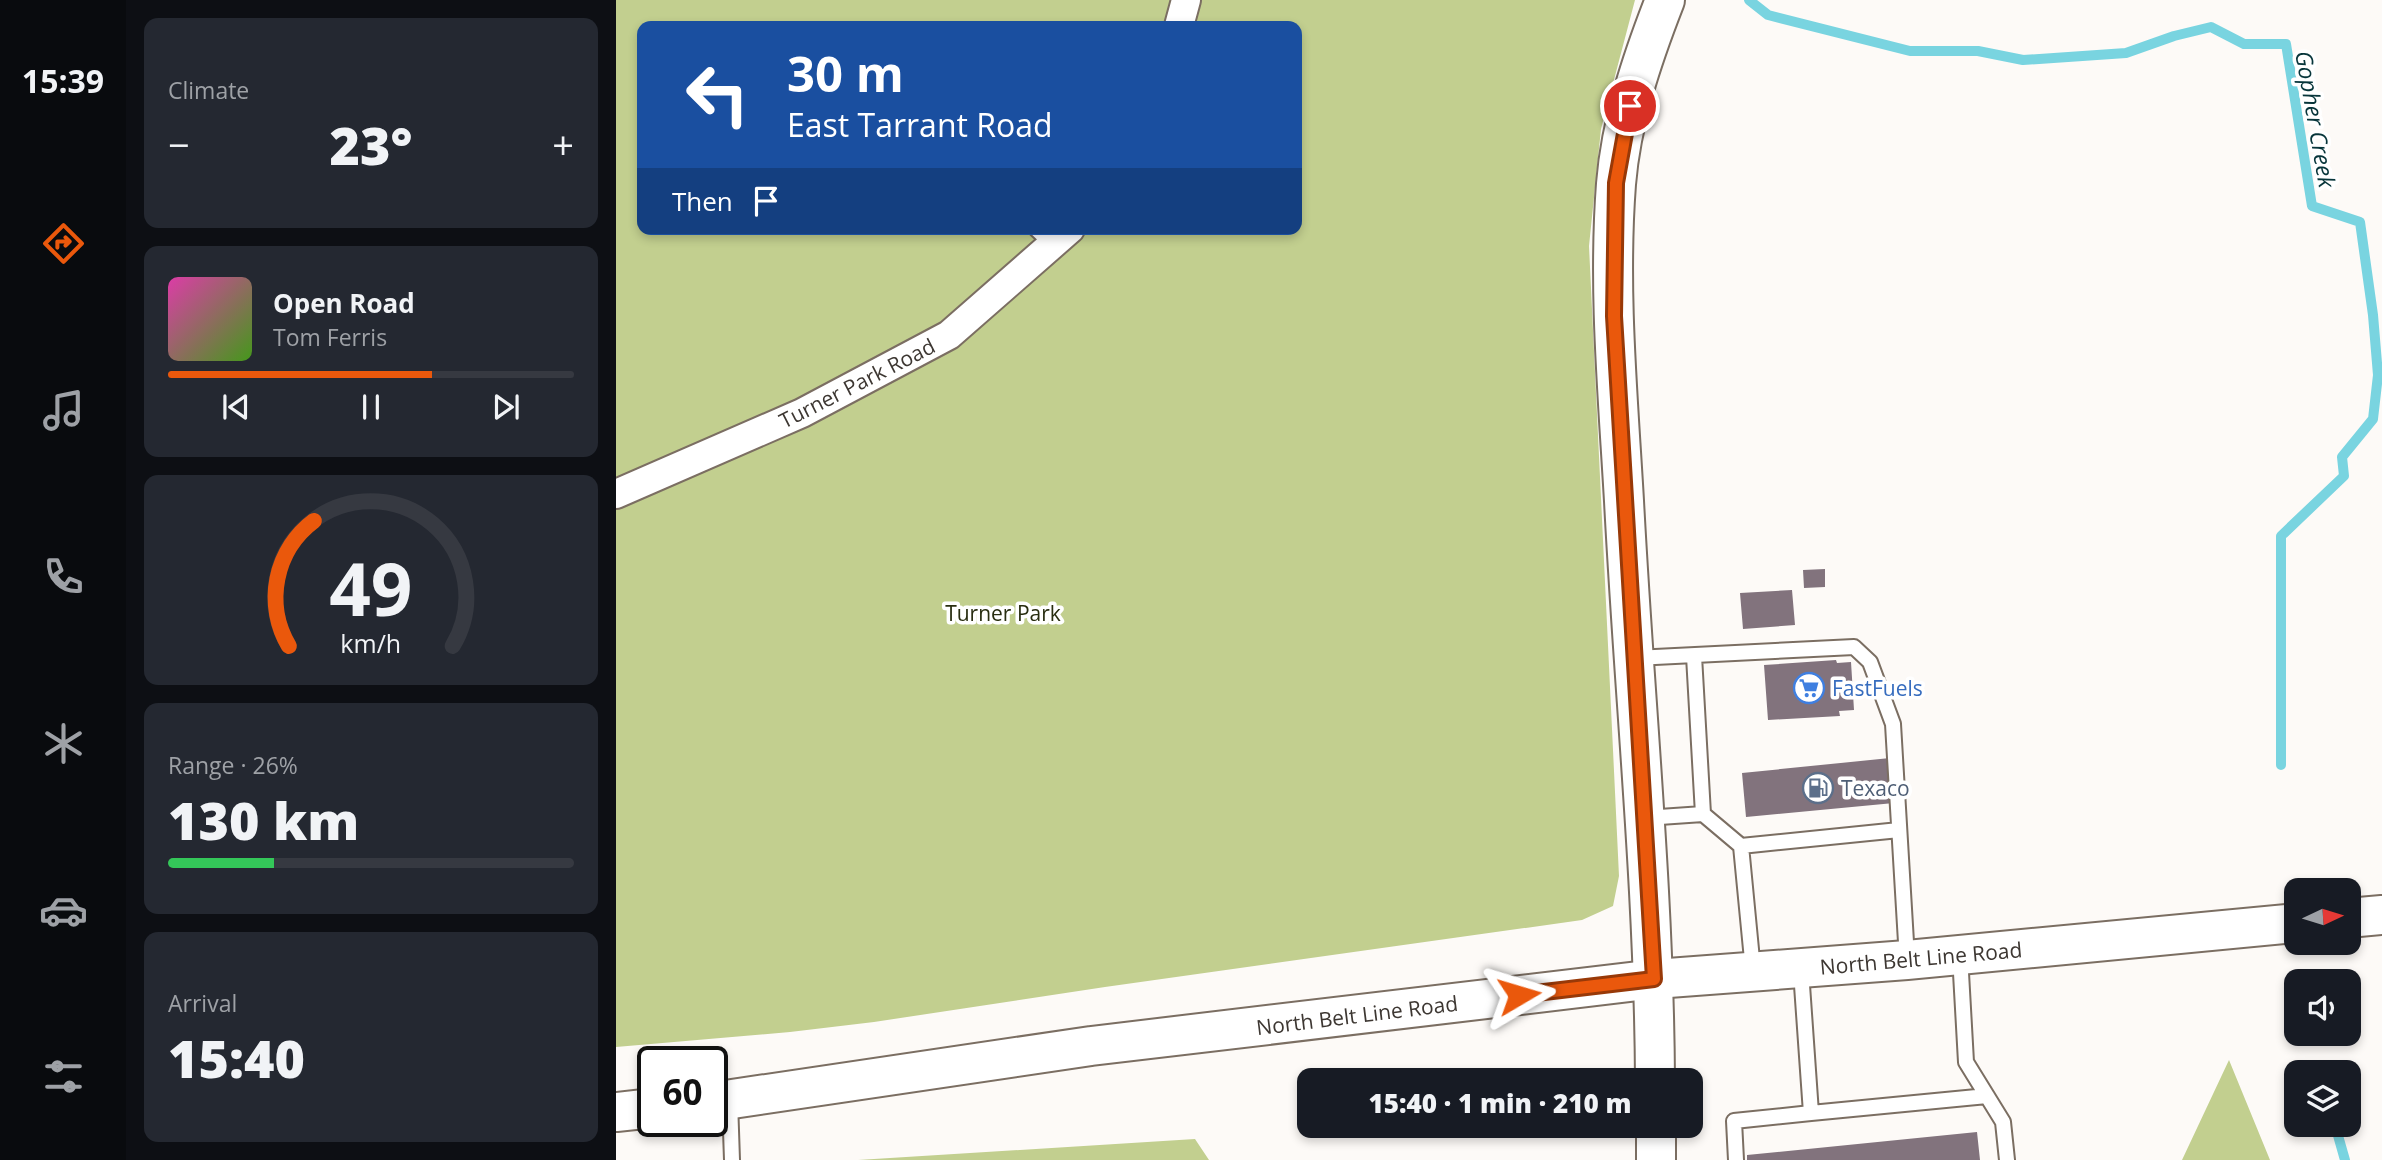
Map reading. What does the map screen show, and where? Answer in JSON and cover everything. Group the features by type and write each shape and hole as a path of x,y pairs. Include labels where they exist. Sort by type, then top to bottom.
{"main road":[{"path":"1655,1068 1654,979 1614,316 1616,183 1630,106 1665,0"},
{"path":"2361,917 2382,915"},
{"name":"North Belt Line Road","path":"728,1100 1091,1046 1654,979 1753,974 2284,923"},
{"path":"616,1112 637,1110"},
{"path":"1656,1138 1656,1160"}],"street":[{"path":"1180,21 1186,0"},
{"name":"Turner Park Road","path":"616,494 802,413 950,335 1053,235"}],"lane":[{"path":"1633,659 1854,647 1870,662 1893,724 1907,960"},
{"path":"1694,656 1703,814"},
{"path":"1644,818 1703,814 1741,846 1753,974"},
{"path":"1741,846 1899,830"},
{"path":"1960,955 1966,1062 2003,1122 2007,1160"},
{"path":"1801,969 1811,1112"},
{"path":"1736,1160 1734,1121 1987,1096"},
{"path":"728,1137 732,1160"}],"green space":[{"name":"Turner Park","path":"616,0 1635,0 1601,129 1589,246 1619,876 1613,906 1582,920 790,1032 616,1047"},
{"path":"2229,1060 2270,1160 2182,1160"},
{"path":"1195,1139 1209,1160 858,1160"}],"building":[{"path":"1825,569 1825,587 1804,588 1803,570"},
{"path":"1792,590 1795,625 1743,629 1740,593"},
{"name":"FastFuels","path":"1836,660 1837,663 1851,662 1854,710 1839,711 1840,716 1768,720 1764,665"},
{"name":"Texaco","path":"1890,758 1894,803 1746,817 1742,773"},
{"path":"1977,1132 1980,1160 1747,1160 1747,1155"}],"waterway":[{"name":"Gopher Creek","path":"1749,0 1768,15 1910,51 1978,51 2023,60 2126,53 2174,36 2211,27 2244,44 2286,44 2312,206 2360,222 2378,375 2373,419 2342,457 2344,476 2281,536 2281,765"},
{"name":"Gopher Creek","path":"2338,1137 2345,1160"}],"place":[{"name":"FastFuels","path":"1809,688"},
{"name":"Texaco","path":"1818,788"}],"route":[{"path":"1519,995 1654,979 1614,316 1616,183 1630,106"}]}
